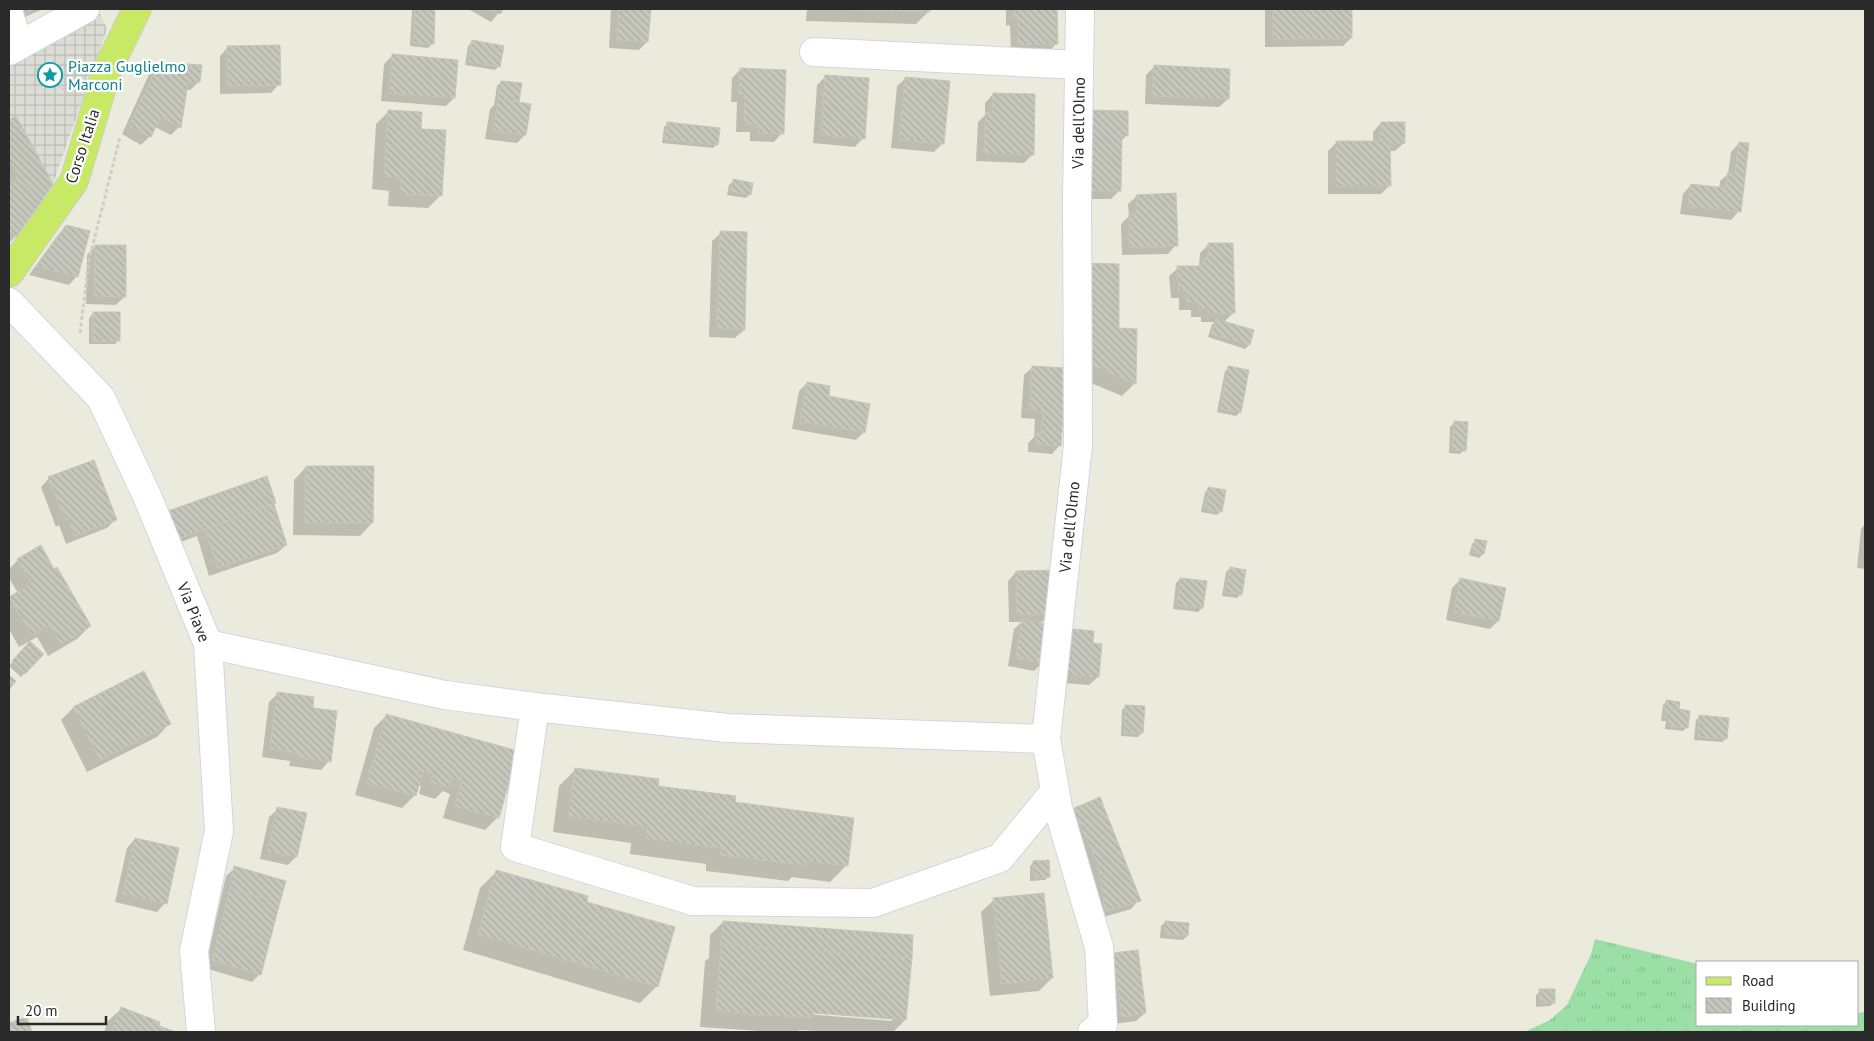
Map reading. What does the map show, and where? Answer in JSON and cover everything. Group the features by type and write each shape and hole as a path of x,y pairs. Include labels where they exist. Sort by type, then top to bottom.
{"main road":[{"name":"Corso Italia","path":"9,273 74,181 107,70 137,9"}],"street":[{"path":"9,14 14,48 85,9"},
{"name":"Via dell'Olmo","path":"1080,9 1077,201 1078,445 1046,739 1058,808 1099,947 1100,1029"},
{"path":"814,52 1079,65"},
{"name":"Via Piave","path":"9,302 101,398 147,496 208,644 219,831 194,951 201,1032"},
{"path":"208,644 445,695 535,707 727,728 1046,739"},
{"path":"535,707 515,847 694,901 873,903 1000,858 1055,791"}],"path":[{"path":"14,48 37,70 58,85 82,99 96,102"},
{"path":"76,371 89,260 122,127"}],"green space":[{"path":"1595,939 1696,964 1696,1026 1859,1026 1859,1013 1865,1012 1865,1032 1524,1032 1550,1020 1567,1005 1591,954"}],"shaded area":[{"name":"Piazza Guglielmo Marconi","path":"98,9 107,29 53,184 16,116 9,120 9,51"}],"building":[{"path":"14,9 35,9 16,17"},
{"path":"415,9 435,9 434,44 413,43"},
{"path":"490,9 504,9 500,14"},
{"path":"619,9 651,9 648,42 617,40"},
{"path":"818,9 930,9 930,12"},
{"path":"1014,9 1057,9 1058,44 1018,45 1018,18 1014,18"},
{"path":"1273,9 1352,9 1352,38 1273,39"},
{"path":"472,40 504,46 500,67 468,61"},
{"path":"280,45 281,85 228,86 227,46"},
{"path":"392,54 458,60 455,98 389,93"},
{"path":"159,62 202,65 200,82 188,83 181,128 161,117 151,137 129,126"},
{"path":"1154,65 1230,69 1229,99 1152,96"},
{"path":"740,68 786,70 784,134 758,133 758,124 744,124 745,94 739,94"},
{"path":"825,75 869,78 865,139 821,135"},
{"path":"905,77 950,81 944,144 899,140"},
{"path":"501,81 522,83 519,102 498,99"},
{"path":"993,93 1035,94 1034,155 984,153 986,112 992,113"},
{"path":"498,99 531,104 526,135 493,131"},
{"path":"388,110 422,112 421,129 446,130 442,196 400,194 401,178 384,177"},
{"path":"1087,110 1128,111 1128,136 1122,135 1121,191 1085,191"},
{"path":"16,116 53,184 41,202 9,161 9,120"},
{"path":"667,122 720,128 718,145 665,139"},
{"path":"1381,122 1405,122 1405,143 1390,143 1391,186 1336,186 1336,141 1380,141"},
{"path":"1739,142 1749,143 1741,212 1688,206 1691,184 1726,188 1728,172 1735,172"},
{"path":"19,174 41,202 16,237 9,230 9,179 14,183"},
{"path":"733,179 753,183 751,195 730,191"},
{"path":"1176,193 1178,246 1130,247 1129,214 1137,214 1136,195"},
{"path":"66,225 90,231 78,277 36,266"},
{"path":"720,231 747,232 745,330 717,329"},
{"path":"1208,243 1233,243 1235,313 1209,314 1208,309 1199,309 1199,302 1187,302 1187,290 1179,291 1177,266 1200,266 1208,256"},
{"path":"95,245 126,245 126,297 94,296"},
{"path":"1082,263 1119,264 1119,328 1137,329 1136,384 1080,360"},
{"path":"93,312 120,312 120,341 93,341"},
{"path":"1216,319 1254,330 1250,345 1211,334"},
{"path":"1032,366 1066,368 1061,446 1035,444 1036,433 1041,434 1043,411 1029,410"},
{"path":"1228,366 1249,370 1241,413 1220,409"},
{"path":"807,382 830,386 829,396 870,404 865,433 800,421"},
{"path":"1454,421 1468,422 1466,451 1452,450"},
{"path":"94,460 117,520 75,536 68,518 65,519 48,477"},
{"path":"306,466 374,466 373,523 305,523"},
{"path":"267,476 276,503 175,540 165,512"},
{"path":"1208,487 1226,490 1222,512 1204,509"},
{"path":"274,504 287,545 218,568 205,529"},
{"path":"1475,539 1487,541 1484,554 1472,552"},
{"path":"41,545 54,569 57,567 91,626 61,644 50,625 32,635 9,597 32,584 17,559"},
{"path":"1230,567 1246,570 1242,595 1225,592"},
{"path":"1059,570 1052,614 1017,614 1016,571"},
{"path":"1180,578 1207,581 1203,608 1177,605"},
{"path":"1460,578 1506,588 1499,621 1454,612"},
{"path":"1022,619 1051,625 1044,663 1016,658"},
{"path":"1062,628 1094,631 1093,643 1102,644 1099,677 1058,674"},
{"path":"30,641 44,654 25,674 12,661"},
{"path":"144,671 171,724 100,760 73,707"},
{"path":"9,675 16,681 9,690"},
{"path":"277,692 314,697 313,708 337,711 331,762 297,757 298,753 270,749"},
{"path":"1666,700 1680,702 1679,709 1690,711 1688,728 1669,726 1669,718 1665,717"},
{"path":"1125,705 1145,706 1143,733 1124,733"},
{"path":"386,714 518,751 499,818 455,806 462,781 451,778 449,787 431,782 433,773 423,771 416,796 367,783"},
{"path":"1699,715 1729,718 1727,739 1698,737"},
{"path":"575,768 659,779 658,786 736,796 735,802 854,818 848,866 806,861 805,865 721,855 722,848 646,838 647,827 569,816"},
{"path":"1100,797 1141,901 1105,911 1098,863 1072,809"},
{"path":"277,807 307,813 297,857 268,851"},
{"path":"135,838 179,848 167,904 123,894"},
{"path":"1049,860 1050,877 1034,878 1033,861"},
{"path":"234,866 286,881 280,902 230,889"},
{"path":"496,870 588,896 587,902 675,927 658,987 478,934"},
{"path":"230,889 280,902 261,975 212,960"},
{"path":"1044,893 1053,978 1002,984 993,898"},
{"path":"723,921 913,935 912,958 721,944"},
{"path":"1165,921 1189,923 1188,936 1164,934"},
{"path":"721,944 912,958 906,1020 813,1013 812,1018 716,1011"},
{"path":"1138,950 1146,1013 1122,1017 1113,953"},
{"path":"1539,989 1555,989 1555,1003 1540,1003"},
{"path":"121,1007 160,1022 159,1026 176,1032 111,1032"},
{"path":"27,1017 32,1032 9,1032 9,1023"}],"place":[{"name":"Piazza Guglielmo Marconi","path":"50,75"}]}
